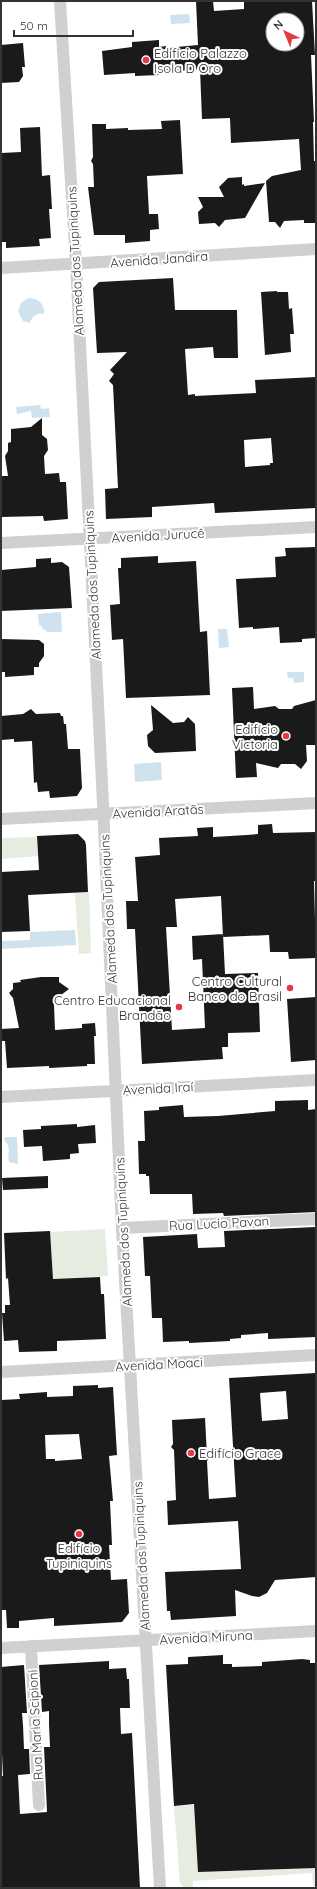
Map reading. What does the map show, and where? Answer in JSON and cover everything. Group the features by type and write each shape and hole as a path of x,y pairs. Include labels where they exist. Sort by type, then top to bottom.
{"street":[{"name":"Alameda dos Tupiniquins","path":"60,1 76,264 90,538 122,1228 160,1888"},
{"name":"Avenida Jandira","path":"1,268 316,249"},
{"name":"Avenida Jurucê","path":"1,543 316,527"},
{"name":"Avenida Aratãs","path":"1,819 316,803"},
{"name":"Avenida Iraí","path":"1,1097 316,1080"},
{"name":"Rua Lucio Pavan","path":"122,1228 316,1219"},
{"name":"Avenida Moaci","path":"1,1372 316,1355"},
{"name":"Avenida Miruna","path":"1,1648 316,1631"},
{"name":"Rua Maria Scipioni","path":"31,1646 40,1805"}],"shaded area":[{"path":"37,837 38,856 1,859 1,838"},
{"path":"89,892 91,953 79,954 75,893"},
{"path":"105,1229 108,1276 53,1279 50,1232"},
{"path":"194,1805 316,1861 316,1886 313,1886 312,1873 193,1881 193,1888 184,1888 180,1883 174,1806"}],"water":[{"path":"189,14 190,23 171,24 170,15"},
{"path":"28,298 38,300 44,310 44,314 35,316 32,318 30,323 23,321 18,311 21,303"},
{"path":"40,405 41,409 49,408 50,417 32,418 31,411 17,414 16,407"},
{"path":"61,612 62,632 47,632 46,630 42,629 42,626 39,625 38,614"},
{"path":"218,629 227,629 229,647 219,648"},
{"path":"287,672 304,672 304,682 294,683 293,678 288,678"},
{"path":"161,762 162,780 135,782 134,764"},
{"path":"75,930 76,945 1,949 1,941 30,940 30,932"},
{"path":"5,1137 17,1137 18,1164 9,1162 9,1148 4,1140"}],"building":[{"path":"196,1 213,1 214,11 244,9 244,1 312,1 315,55 311,55 314,161 316,161 316,223 304,223 304,220 284,221 280,228 275,222 269,222 266,181 272,176 301,170 299,139 231,143 230,118 202,119 200,69 158,73 159,75 135,76 135,73 104,75 102,51 132,47 132,42 159,40 159,47 166,46 166,48 198,45"},
{"path":"23,43 25,67 22,67 23,76 19,82 1,83 1,45"},
{"path":"180,120 183,174 147,176 149,214 158,214 159,229 150,230 150,241 125,243 125,235 94,235 88,187 94,187 93,164 91,161 93,157 92,124 106,124 106,129 162,129 161,121"},
{"path":"40,127 42,176 50,175 52,209 49,209 51,238 39,239 40,246 6,248 6,242 1,242 1,153 21,152 20,128"},
{"path":"242,177 242,185 244,184 244,186 265,183 245,218 225,220 219,227 215,223 199,224 198,212 203,207 198,197 224,197 219,187 228,178"},
{"path":"173,278 175,310 237,310 238,358 214,358 213,347 185,349 188,395 195,394 195,396 256,393 255,380 316,377 316,508 215,513 214,503 152,507 152,517 106,519 105,489 118,488 113,385 109,381 114,374 110,370 127,352 97,353 93,288 99,282","holes":["271,438 273,463 270,463 270,465 245,467 244,440"]},
{"path":"261,292 288,292 289,309 292,308 294,334 290,334 291,352 265,355"},
{"path":"42,418 42,435 47,439 48,450 44,456 45,474 59,473 60,482 66,482 68,519 44,521 43,516 1,517 1,476 8,476 5,456 8,451 8,443 11,442 11,429 31,427"},
{"path":"316,547 316,638 302,639 302,642 280,643 279,627 253,629 253,627 239,628 236,579 276,577 275,557 286,556 285,548"},
{"path":"158,556 158,563 196,561 200,632 207,631 210,695 126,698 123,639 112,640 110,605 120,604 118,568 121,568 121,558"},
{"path":"51,558 51,563 62,562 69,567 72,608 1,611 1,570 36,567 36,559"},
{"path":"1,639 39,640 44,644 44,656 39,663 39,667 34,667 34,675 5,677 5,672 1,672"},
{"path":"253,687 254,709 275,706 279,709 292,709 294,706 316,700 316,745 306,745 307,761 301,769 295,764 281,764 278,768 256,763 257,777 236,778 232,688"},
{"path":"151,705 173,723 184,722 188,717 195,724 196,751 155,753 148,746 147,735 153,730"},
{"path":"31,709 36,714 60,713 61,716 63,716 64,724 66,724 68,749 80,749 82,788 77,796 50,798 49,791 38,792 37,782 34,783 32,741 14,742 14,739 1,740 1,716 23,714"},
{"path":"272,824 273,833 316,832 316,881 314,881 316,958 289,959 288,952 270,952 269,935 223,937 225,974 258,973 260,1032 228,1033 228,1047 222,1047 223,1059 142,1064 135,929 127,929 126,901 138,901 135,857 160,855 159,838 198,836 197,828 213,827 213,837 258,834 258,825","holes":["221,896 223,934 192,936 193,960 202,959 205,1028 172,1030 166,927 177,927 175,899"]},
{"path":"78,834 85,841 86,845 88,892 28,895 30,931 1,932 1,872 39,870 37,836"},
{"path":"41,977 59,977 59,982 69,989 61,995 54,1005 55,1030 82,1028 82,1024 95,1023 95,1064 87,1064 87,1066 49,1068 49,1066 7,1068 5,1041 1,1041 1,1029 19,1028 13,998 9,993 13,989 13,983 21,982 20,980"},
{"path":"316,997 316,1060 291,1062 287,999"},
{"path":"308,1100 308,1110 316,1109 316,1212 224,1216 223,1213 193,1214 192,1194 150,1194 149,1176 146,1176 146,1174 139,1174 138,1141 145,1141 144,1111 159,1110 159,1107 183,1105 184,1117 218,1116 275,1111 275,1101"},
{"path":"77,1124 77,1127 95,1125 96,1143 78,1144 79,1153 70,1154 70,1159 43,1161 42,1146 24,1147 23,1130 41,1129 41,1126"},
{"path":"48,1176 48,1188 3,1190 2,1178"},
{"path":"316,1227 316,1337 268,1339 268,1333 241,1335 241,1338 230,1339 230,1341 189,1343 189,1341 163,1342 162,1318 152,1318 150,1276 145,1276 143,1237 197,1234 198,1248 225,1247 224,1231"},
{"path":"50,1231 53,1279 100,1277 101,1294 104,1294 106,1339 57,1341 57,1351 19,1352 18,1340 4,1341 2,1313 5,1313 5,1305 10,1305 8,1278 6,1279 4,1233"},
{"path":"316,1373 316,1577 275,1580 267,1593 259,1597 235,1590 236,1616 171,1620 170,1611 167,1611 165,1572 241,1569 238,1521 168,1525 167,1501 176,1500 174,1450 171,1447 173,1444 172,1420 205,1418 207,1456 209,1458 207,1461 209,1499 236,1497 229,1378","holes":["286,1391 288,1419 262,1421 260,1393"]},
{"path":"98,1385 98,1388 113,1387 117,1455 109,1456 113,1501 110,1501 112,1545 109,1545 111,1580 127,1579 129,1613 122,1622 54,1626 54,1618 19,1621 19,1628 7,1628 6,1610 1,1610 1,1400 20,1399 19,1394 47,1392 47,1397 73,1396 73,1386","holes":["79,1434 82,1459 55,1461 55,1459 46,1459 45,1435"]},
{"path":"223,1655 223,1664 232,1664 232,1667 262,1666 262,1662 302,1659 310,1660 310,1663 316,1663 316,1868 198,1872 194,1804 174,1806 166,1665 188,1664 188,1657"},
{"path":"109,1661 109,1669 126,1668 127,1679 129,1679 130,1708 120,1708 121,1734 132,1733 140,1888 1,1888 1,1776 3,1776 1,1667 24,1665 27,1713 22,1713 24,1749 29,1749 30,1774 18,1775 20,1814 47,1812 44,1747 50,1747 49,1711 42,1712 39,1665"}],"place":[{"name":"Edificio Palazzo Isola D Oro","path":"146,60"},
{"name":"Edifício Victoria","path":"286,736"},
{"name":"Centro Cultural Banco do Brasil","path":"290,988"},
{"name":"Centro Educacional Brandão","path":"179,1007"},
{"name":"Edifício Grace","path":"191,1453"},
{"name":"Edifício Tupiniquins","path":"79,1534"}]}
